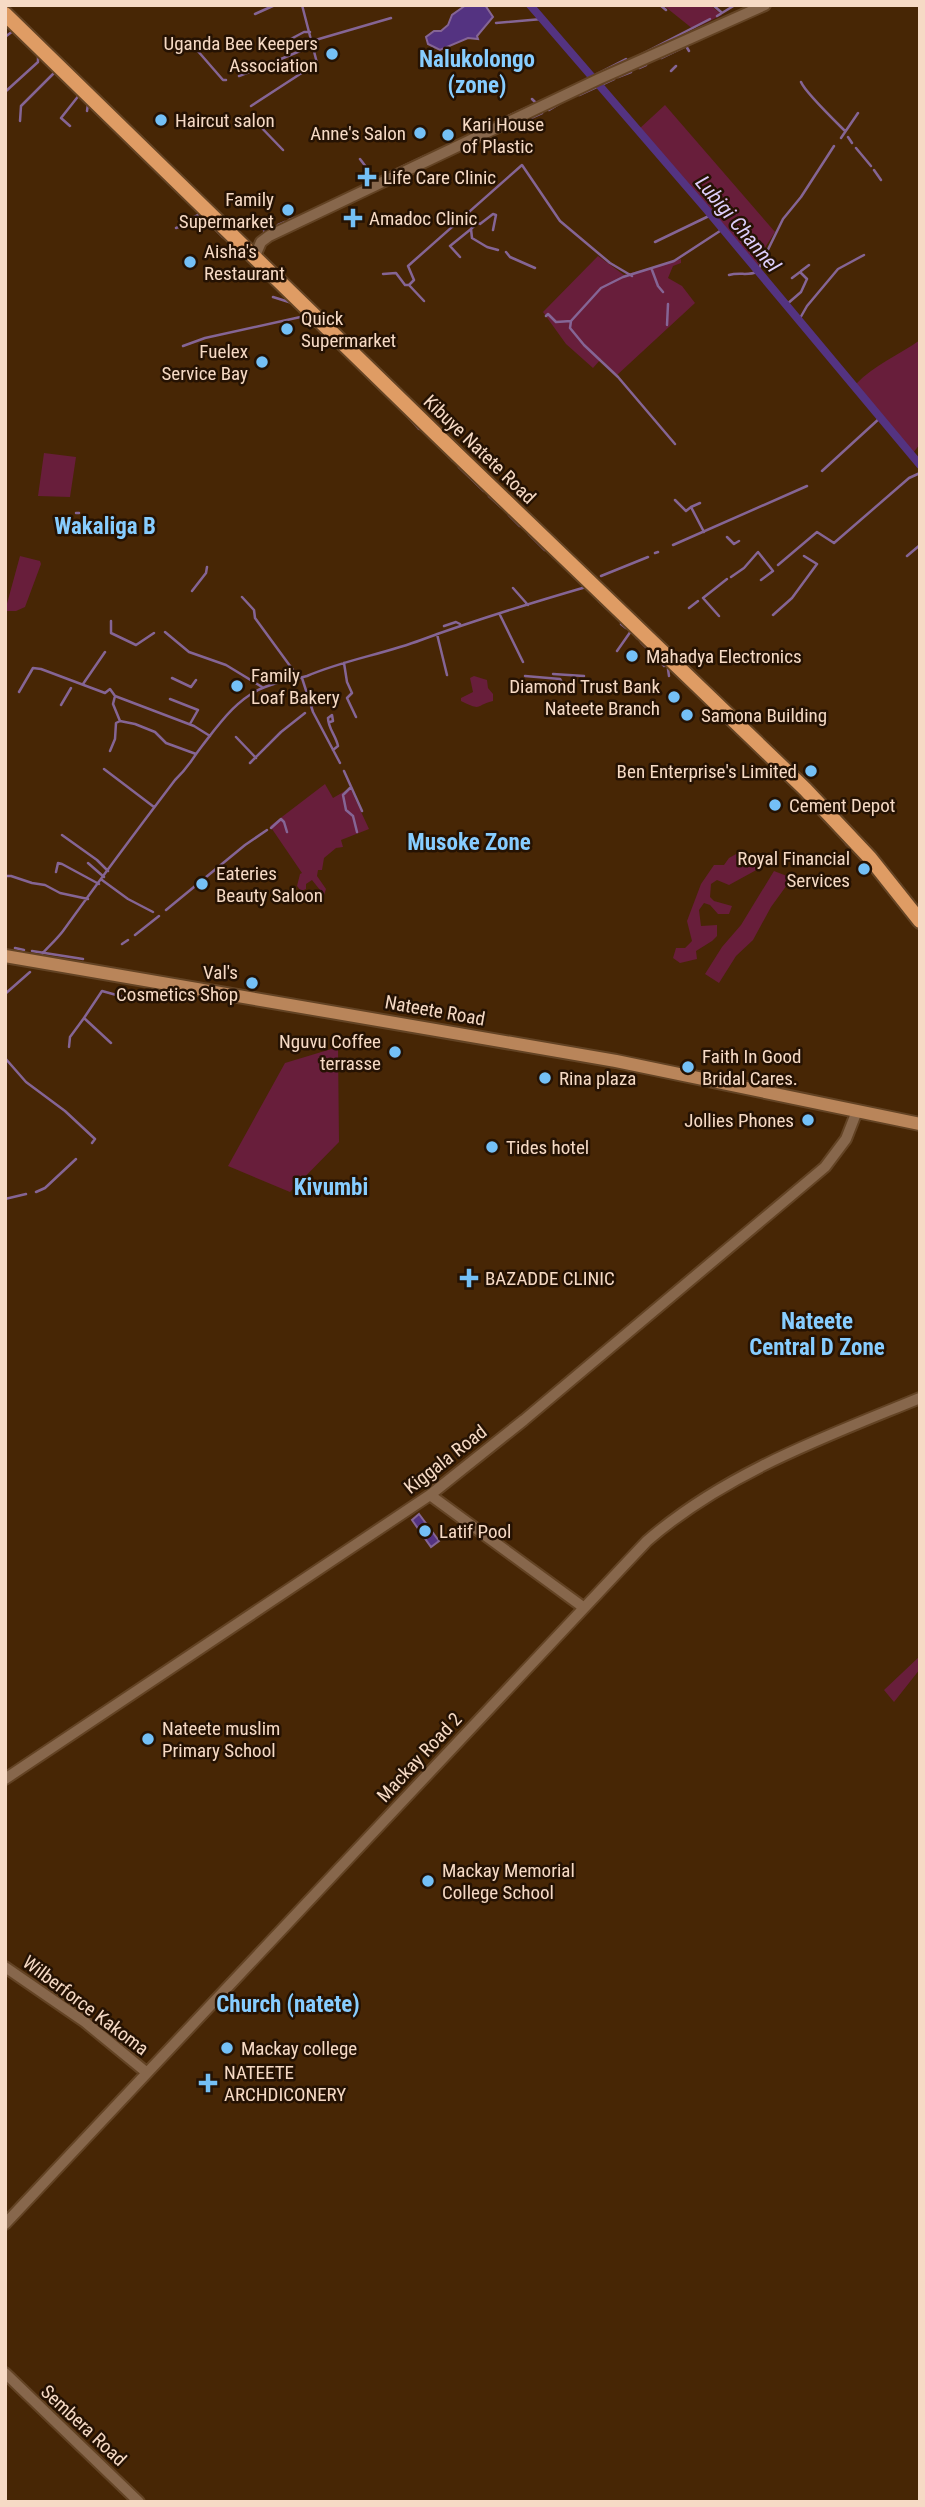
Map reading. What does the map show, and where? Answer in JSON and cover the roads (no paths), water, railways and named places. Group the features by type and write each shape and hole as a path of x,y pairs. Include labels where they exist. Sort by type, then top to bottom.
{"main road":[{"name":"Kibuye Natete Road","path":"5,14 805,789 870,858 920,921"},
{"name":"Nateete Road","path":"5,956 512,1042 920,1124"}],"street":[{"path":"255,256 261,242 269,236 596,80 765,5"},
{"name":"Kiggala Road","path":"5,1779 430,1495 825,1167 846,1139 857,1111"},
{"name":"Mackay Road 2","path":"5,2224 647,1541 697,1501 773,1462 920,1398"},
{"path":"430,1495 583,1607"},
{"name":"Wilberforce Kakoma","path":"5,1967 94,2028 146,2072"},
{"name":"Sembera Road","path":"5,2373 139,2502"}],"waterway":[{"path":"255,14 275,5"},
{"path":"251,106 317,63 302,5"},
{"name":"Lubigi Channel","path":"530,5 706,209 920,465"},
{"path":"660,5 666,10"},
{"path":"713,5 721,12"},
{"path":"717,16 735,5"},
{"path":"312,41 391,18"},
{"path":"496,23 542,19"},
{"path":"640,55 710,19"},
{"path":"5,37 13,31"},
{"path":"285,42 304,32 310,32"},
{"path":"190,42 223,80 226,80"},
{"path":"257,69 312,46"},
{"path":"661,58 686,46 689,51"},
{"path":"5,92 38,62 38,53"},
{"path":"595,75 626,59"},
{"path":"639,68 646,65"},
{"path":"671,71 676,66"},
{"path":"239,76 252,71"},
{"path":"20,121 21,106 55,72"},
{"path":"618,77 631,72"},
{"name":"Lubigi Channel","path":"579,95 614,79"},
{"path":"801,82 814,100 845,131"},
{"path":"70,126 61,118 80,94"},
{"path":"532,99 536,103 539,102"},
{"path":"87,111 88,104"},
{"path":"549,110 559,104"},
{"path":"502,119 526,108"},
{"path":"513,126 542,113"},
{"path":"841,138 858,113"},
{"path":"257,123 283,150"},
{"path":"848,137 852,143"},
{"path":"447,146 463,138"},
{"path":"729,275 757,272 783,219 801,197 834,146"},
{"path":"856,148 871,166"},
{"path":"387,174 425,156"},
{"path":"360,159 376,180 374,181"},
{"path":"409,285 414,280 408,266 522,165 560,221 610,263 632,276"},
{"path":"874,170 881,180"},
{"path":"176,228 201,214 199,212"},
{"path":"478,223 493,214 496,215 493,230"},
{"path":"655,242 711,215"},
{"path":"289,220 294,218"},
{"path":"206,220 223,237"},
{"path":"278,225 285,222"},
{"path":"475,225 471,229 472,238 498,250"},
{"path":"264,231 271,229"},
{"path":"460,257 450,246 471,229"},
{"path":"546,316 548,314 556,322 571,321 601,288 623,277 674,261 723,229"},
{"path":"506,252 510,257 535,268"},
{"path":"799,320 807,306 838,269 864,255"},
{"path":"801,271 809,265"},
{"path":"652,270 663,292"},
{"path":"786,305 801,292 807,279 800,272 792,278"},
{"path":"383,274 396,273 405,285 409,285 424,301"},
{"path":"273,297 292,303"},
{"path":"667,325 668,304"},
{"path":"183,346 205,338 305,316"},
{"path":"571,321 570,328 584,345 618,377 675,444"},
{"path":"320,331 327,338"},
{"path":"401,409 419,429"},
{"path":"822,471 881,417"},
{"path":"434,441 453,461"},
{"path":"459,467 484,491"},
{"path":"778,565 817,532 834,543 909,478 920,473"},
{"path":"673,545 807,486"},
{"path":"489,496 501,507"},
{"path":"675,500 686,511 691,507 704,532"},
{"path":"691,507 700,503"},
{"path":"509,515 520,526"},
{"path":"529,534 545,550"},
{"path":"727,537 734,544 739,541"},
{"path":"907,556 920,545"},
{"path":"731,577 744,568 758,552 773,571 761,580"},
{"path":"773,615 792,598 817,564 804,556"},
{"path":"601,576 648,557"},
{"path":"192,591 206,573 207,567"},
{"path":"719,616 703,598 727,579"},
{"path":"41,955 63,931 215,729 246,697 270,685 407,645 586,587"},
{"path":"513,588 528,605"},
{"path":"242,597 254,610 255,618 293,670 290,677"},
{"path":"599,601 618,619"},
{"path":"689,608 698,601"},
{"path":"500,615 523,662"},
{"path":"111,621 111,633 136,645 154,633"},
{"path":"444,626 456,622 460,624"},
{"path":"621,624 626,628"},
{"path":"617,651 631,631 637,638"},
{"path":"165,632 189,652 226,665 262,687"},
{"path":"437,634 447,675"},
{"path":"641,642 651,652"},
{"path":"83,684 105,652"},
{"path":"657,658 664,666"},
{"path":"344,663 352,693 347,698 356,717"},
{"path":"19,692 33,668 41,669 105,693 110,689 115,696 194,726 210,736"},
{"path":"668,669 669,676"},
{"path":"553,674 584,676"},
{"path":"525,676 560,679 563,684"},
{"path":"172,678 191,687 196,680"},
{"path":"302,678 313,712 340,763"},
{"path":"61,705 71,688"},
{"path":"115,696 113,704 120,721"},
{"path":"170,699 198,710 190,724"},
{"path":"250,763 305,713"},
{"path":"328,718 332,715 333,721 330,722"},
{"path":"328,718 338,746 333,750"},
{"path":"110,751 115,739 116,723 120,721 155,732 166,743 196,754"},
{"path":"236,737 256,758"},
{"path":"104,769 154,807"},
{"path":"344,771 362,811"},
{"path":"351,787 343,795 346,810 353,816 357,832"},
{"path":"819,814 825,821"},
{"path":"271,828 281,819 287,832"},
{"path":"166,910 267,830"},
{"path":"62,835 108,871"},
{"path":"839,835 847,845"},
{"path":"862,861 877,878"},
{"path":"56,872 58,863 62,864 99,884"},
{"path":"88,863 104,877"},
{"path":"5,876 88,899"},
{"path":"102,880 128,899 153,912"},
{"path":"135,935 159,916"},
{"path":"122,944 128,940"},
{"path":"15,948 24,950"},
{"path":"32,951 83,959"},
{"path":"5,994 30,972"},
{"path":"84,1018 102,991 131,999"},
{"path":"137,1000 142,1001"},
{"path":"69,1047 70,1037 84,1018 111,1043"},
{"path":"5,1058 26,1082 65,1111 95,1139 92,1143"},
{"path":"36,1192 45,1188 76,1159"},
{"path":"5,1199 26,1194"}],"place":[{"name":"Uganda Bee Keepers Association","path":"332,54"},
{"name":"Haircut salon","path":"161,120"},
{"name":"Anne's Salon","path":"420,133"},
{"name":"Kari House of Plastic","path":"448,135"},
{"name":"Life Care Clinic","path":"367,177"},
{"name":"Family Supermarket","path":"288,210"},
{"name":"Amadoc Clinic","path":"353,218"},
{"name":"Aisha's Restaurant","path":"190,262"},
{"name":"Quick Supermarket","path":"287,329"},
{"name":"Fuelex Service Bay","path":"262,362"},
{"name":"Mahadya Electronics","path":"632,656"},
{"name":"Family Loaf Bakery","path":"237,686"},
{"name":"Diamond Trust Bank Nateete Branch","path":"674,697"},
{"name":"Samona Building","path":"687,715"},
{"name":"Ben Enterprise's Limited","path":"811,771"},
{"name":"Cement Depot","path":"775,805"},
{"name":"Royal Financial Services","path":"864,869"},
{"name":"Eateries Beauty Saloon","path":"202,884"},
{"name":"Val's Cosmetics Shop","path":"252,983"},
{"name":"Nguvu Coffee terrasse","path":"395,1052"},
{"name":"Faith In Good Bridal Cares.","path":"688,1067"},
{"name":"Rina plaza","path":"545,1078"},
{"name":"Jollies Phones","path":"808,1120"},
{"name":"Tides hotel","path":"492,1147"},
{"name":"BAZADDE CLINIC","path":"469,1278"},
{"name":"Latif Pool","path":"425,1531"},
{"name":"Nateete muslim Primary School","path":"148,1739"},
{"name":"Mackay Memorial College School","path":"428,1881"},
{"name":"Mackay college","path":"227,2048"},
{"name":"NATEETE ARCHDICONERY","path":"208,2083"}],"district":[{"name":"Nalukolongo (zone)","path":"477,72"},
{"name":"Wakaliga B","path":"105,526"},
{"name":"Musoke Zone","path":"469,842"},
{"name":"Kivumbi","path":"331,1187"},
{"name":"Nateete Central D Zone","path":"817,1334"},
{"name":"Church (natete)","path":"288,2004"}]}
